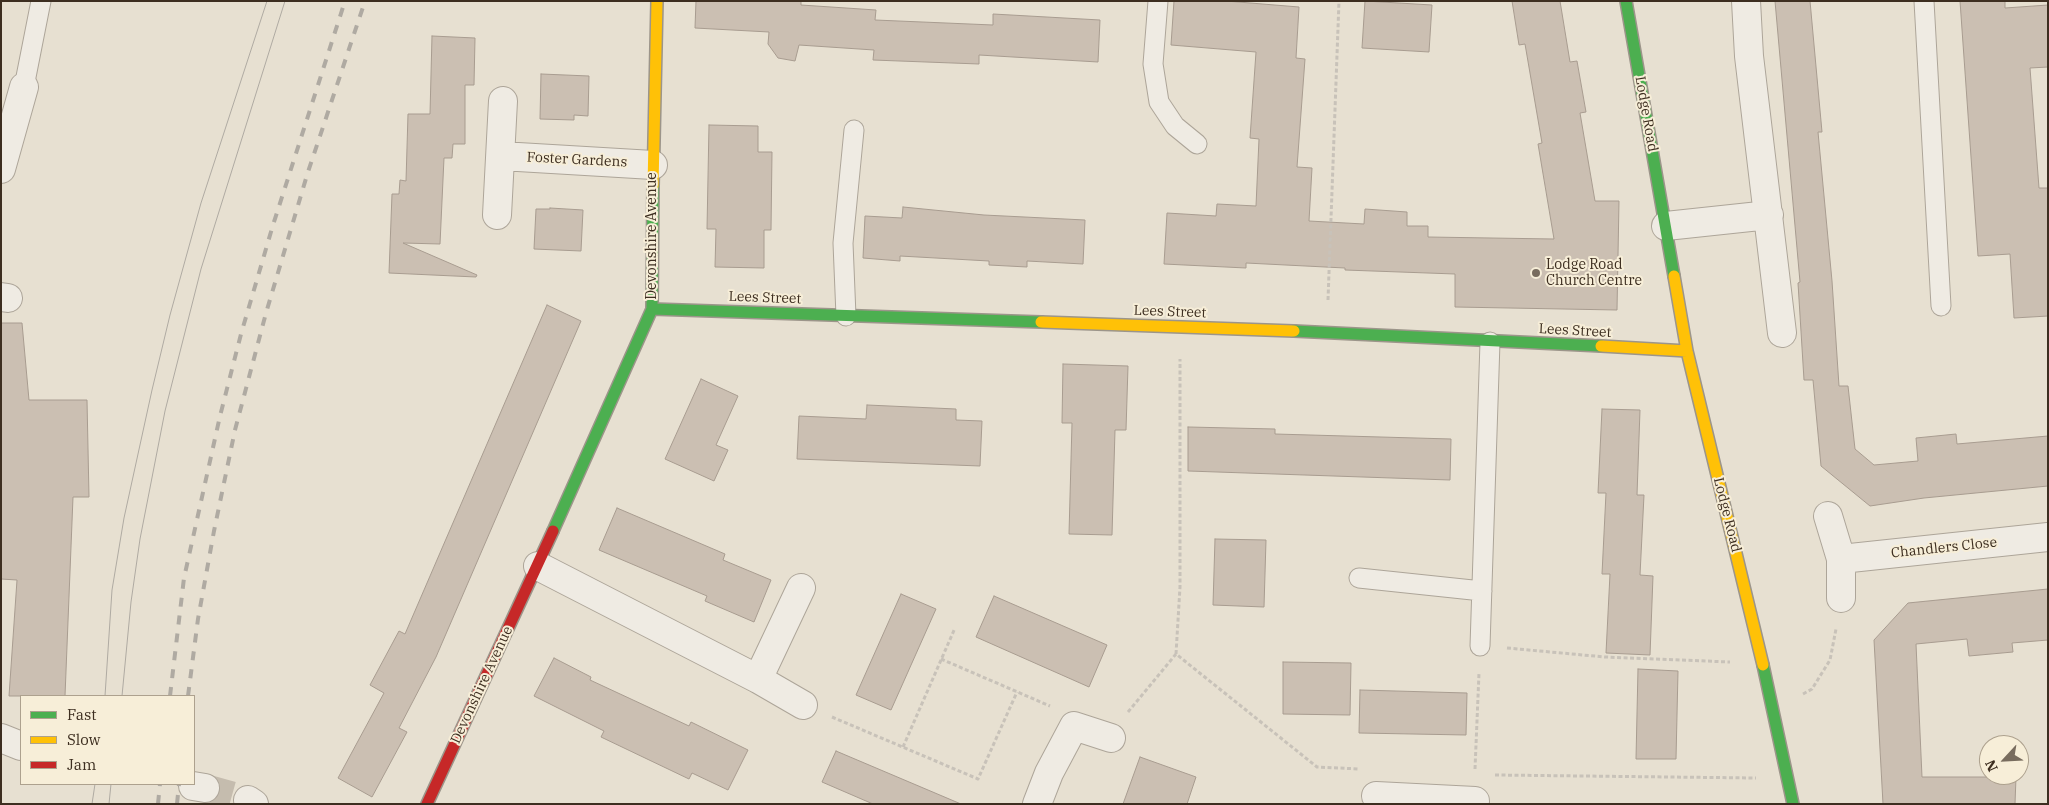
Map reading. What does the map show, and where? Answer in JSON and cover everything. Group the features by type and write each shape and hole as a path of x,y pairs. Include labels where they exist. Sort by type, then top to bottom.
{"street":[{"name":"Devonshire Avenue","path":"427,804 538,566 652,309 652,165 657,1"},
{"name":"Lodge Road","path":"1626,1 1687,351 1774,711 1793,804"},
{"path":"1746,1 1749,56 1782,333"},
{"path":"1,169 24,87"},
{"path":"497,215 503,101"},
{"name":"Foster Gardens","path":"501,156 652,165"},
{"path":"1666,226 1769,215"},
{"name":"Lees Street","path":"652,309 1327,332 1687,351"},
{"path":"1828,516 1841,559 1841,598"},
{"name":"Chandlers Close","path":"1841,559 2048,537"},
{"path":"538,566 758,679 803,705"},
{"path":"758,679 801,588"},
{"path":"1037,804 1049,773 1074,726 1111,738"},
{"path":"1,738 20,746"},
{"path":"1376,796 1429,801 1475,788"}],"lane":[{"path":"24,87 41,1"},
{"path":"1158,1 1153,64 1159,102 1175,126 1197,144"},
{"path":"1924,1 1941,306"},
{"path":"846,316 843,243 854,130"},
{"path":"1480,646 1490,342"},
{"path":"1359,578 1482,591"}],"path":[{"path":"1327,332 1339,1"},
{"path":"1111,738 1121,721 1176,654 1180,587 1180,328"},
{"path":"1774,711 1812,689 1830,660 1841,598"},
{"path":"903,747 955,628"},
{"path":"1475,788 1480,646 1605,657 1763,664"},
{"path":"1176,654 1317,767 1366,770"},
{"path":"941,659 1050,706 1074,726"},
{"path":"803,705 978,779 1017,692"},
{"path":"1494,775 1787,779"}],"building":[{"path":"696,1 801,1 801,5 876,10 875,20 993,25 993,14 1100,20 1098,62 979,55 979,64 873,60 874,50 799,45 795,61 778,58 768,44 769,32 695,28"},
{"path":"1174,1 1226,1 1299,7 1296,58 1305,59 1297,167 1312,168 1309,221 1364,224 1365,209 1407,212 1407,226 1428,226 1428,237 1554,239 1538,144 1542,143 1525,44 1519,45 1512,1 1560,1 1570,62 1577,61 1586,112 1580,113 1595,201 1619,201 1617,310 1455,307 1455,274 1345,270 1345,268 1246,263 1246,268 1164,264 1167,213 1216,216 1217,204 1256,206 1259,139 1250,138 1256,52 1171,45"},
{"path":"1365,1 1432,5 1429,52 1362,48"},
{"path":"1775,1 1810,1 1822,132 1818,132 1832,281 1839,386 1848,386 1855,449 1874,465 1918,461 1916,438 1956,434 1957,444 2048,436 2048,486 1924,498 1870,506 1821,466 1813,380 1804,380 1798,283 1800,282"},
{"path":"1960,1 2005,1 2005,8 2048,5 2048,67 2030,68 2039,188 2048,188 2048,316 2014,318 2010,254 1978,256"},
{"path":"432,36 475,38 474,85 465,85 465,144 453,144 452,158 444,158 440,244 403,243 477,275 476,277 389,273 392,194 399,194 400,180 406,181 408,114 430,114"},
{"path":"541,74 589,76 588,116 574,115 574,120 540,119"},
{"path":"709,125 758,126 758,152 772,152 771,230 764,230 764,268 715,267 716,229 707,229"},
{"path":"903,207 984,215 1085,220 1083,264 1027,261 1027,267 989,265 989,261 900,256 900,261 863,258 865,216 902,218"},
{"path":"536,209 583,210 581,251 534,249"},
{"path":"547,305 581,321 436,657 399,728 407,732 372,797 338,778 384,693 370,685 399,631 405,634"},
{"path":"1,323 22,323 29,400 87,400 89,497 73,497 65,695 9,696 17,580 1,579"},
{"path":"1063,364 1128,366 1126,430 1115,430 1112,535 1069,534 1072,423 1062,423"},
{"path":"701,379 738,396 716,445 728,450 714,481 665,459"},
{"path":"867,405 956,409 956,420 982,421 980,466 797,459 799,416 866,419"},
{"path":"1602,409 1640,410 1637,495 1644,495 1640,575 1653,576 1650,655 1606,653 1610,574 1602,574 1606,493 1598,493"},
{"path":"1188,427 1275,429 1275,434 1451,439 1450,480 1188,471"},
{"path":"617,508 725,554 723,560 771,580 754,622 705,601 707,596 599,550"},
{"path":"1215,539 1266,540 1264,607 1213,605"},
{"path":"2048,589 2048,640 2012,643 2013,652 1969,656 1967,639 1916,644 1922,777 1979,777 1979,785 2016,785 2015,804 1883,804 1874,640 1908,603"},
{"path":"901,594 936,609 891,710 856,695"},
{"path":"994,596 1107,645 1089,687 976,637"},
{"path":"554,658 591,677 590,680 689,726 691,722 748,750 728,790 692,773 689,779 601,737 604,731 534,696"},
{"path":"1283,662 1351,663 1350,715 1283,714"},
{"path":"1638,669 1678,671 1676,759 1636,759"},
{"path":"1360,690 1467,693 1466,735 1359,733"},
{"path":"836,751 961,804 873,804 822,782"},
{"path":"1140,757 1196,777 1187,804 1123,804"}],"tunnel":[{"path":"205,788 248,800"}],"tram line":[{"path":"105,695 112,590 124,518 152,390 170,315 201,203 267,1"},
{"path":"122,695 131,602 140,539 165,411 201,269 285,1"},
{"path":"92,804 95,785"},
{"path":"109,804 111,785"}],"railway":[{"path":"170,695 184,578 220,416 241,334 273,225 345,1"},
{"path":"188,695 198,619 235,430 266,313 307,175 365,1"},
{"path":"158,804 160,785"},
{"path":"177,804 179,785"}],"traffic: fast":[{"path":"1626,1 1674,276"},
{"path":"553,531 652,309 653,186"},
{"path":"652,309 1041,322"},
{"path":"1294,331 1601,346"},
{"path":"1763,665 1793,804"}],"traffic: slow":[{"path":"653,186 657,1"},
{"path":"1674,276 1687,351 1763,665"},
{"path":"1041,322 1294,331"},
{"path":"1601,346 1687,351"}],"traffic: jam":[{"path":"427,804 553,531"}],"place":[{"name":"Lodge Road Church Centre","path":"1536,273"}]}
